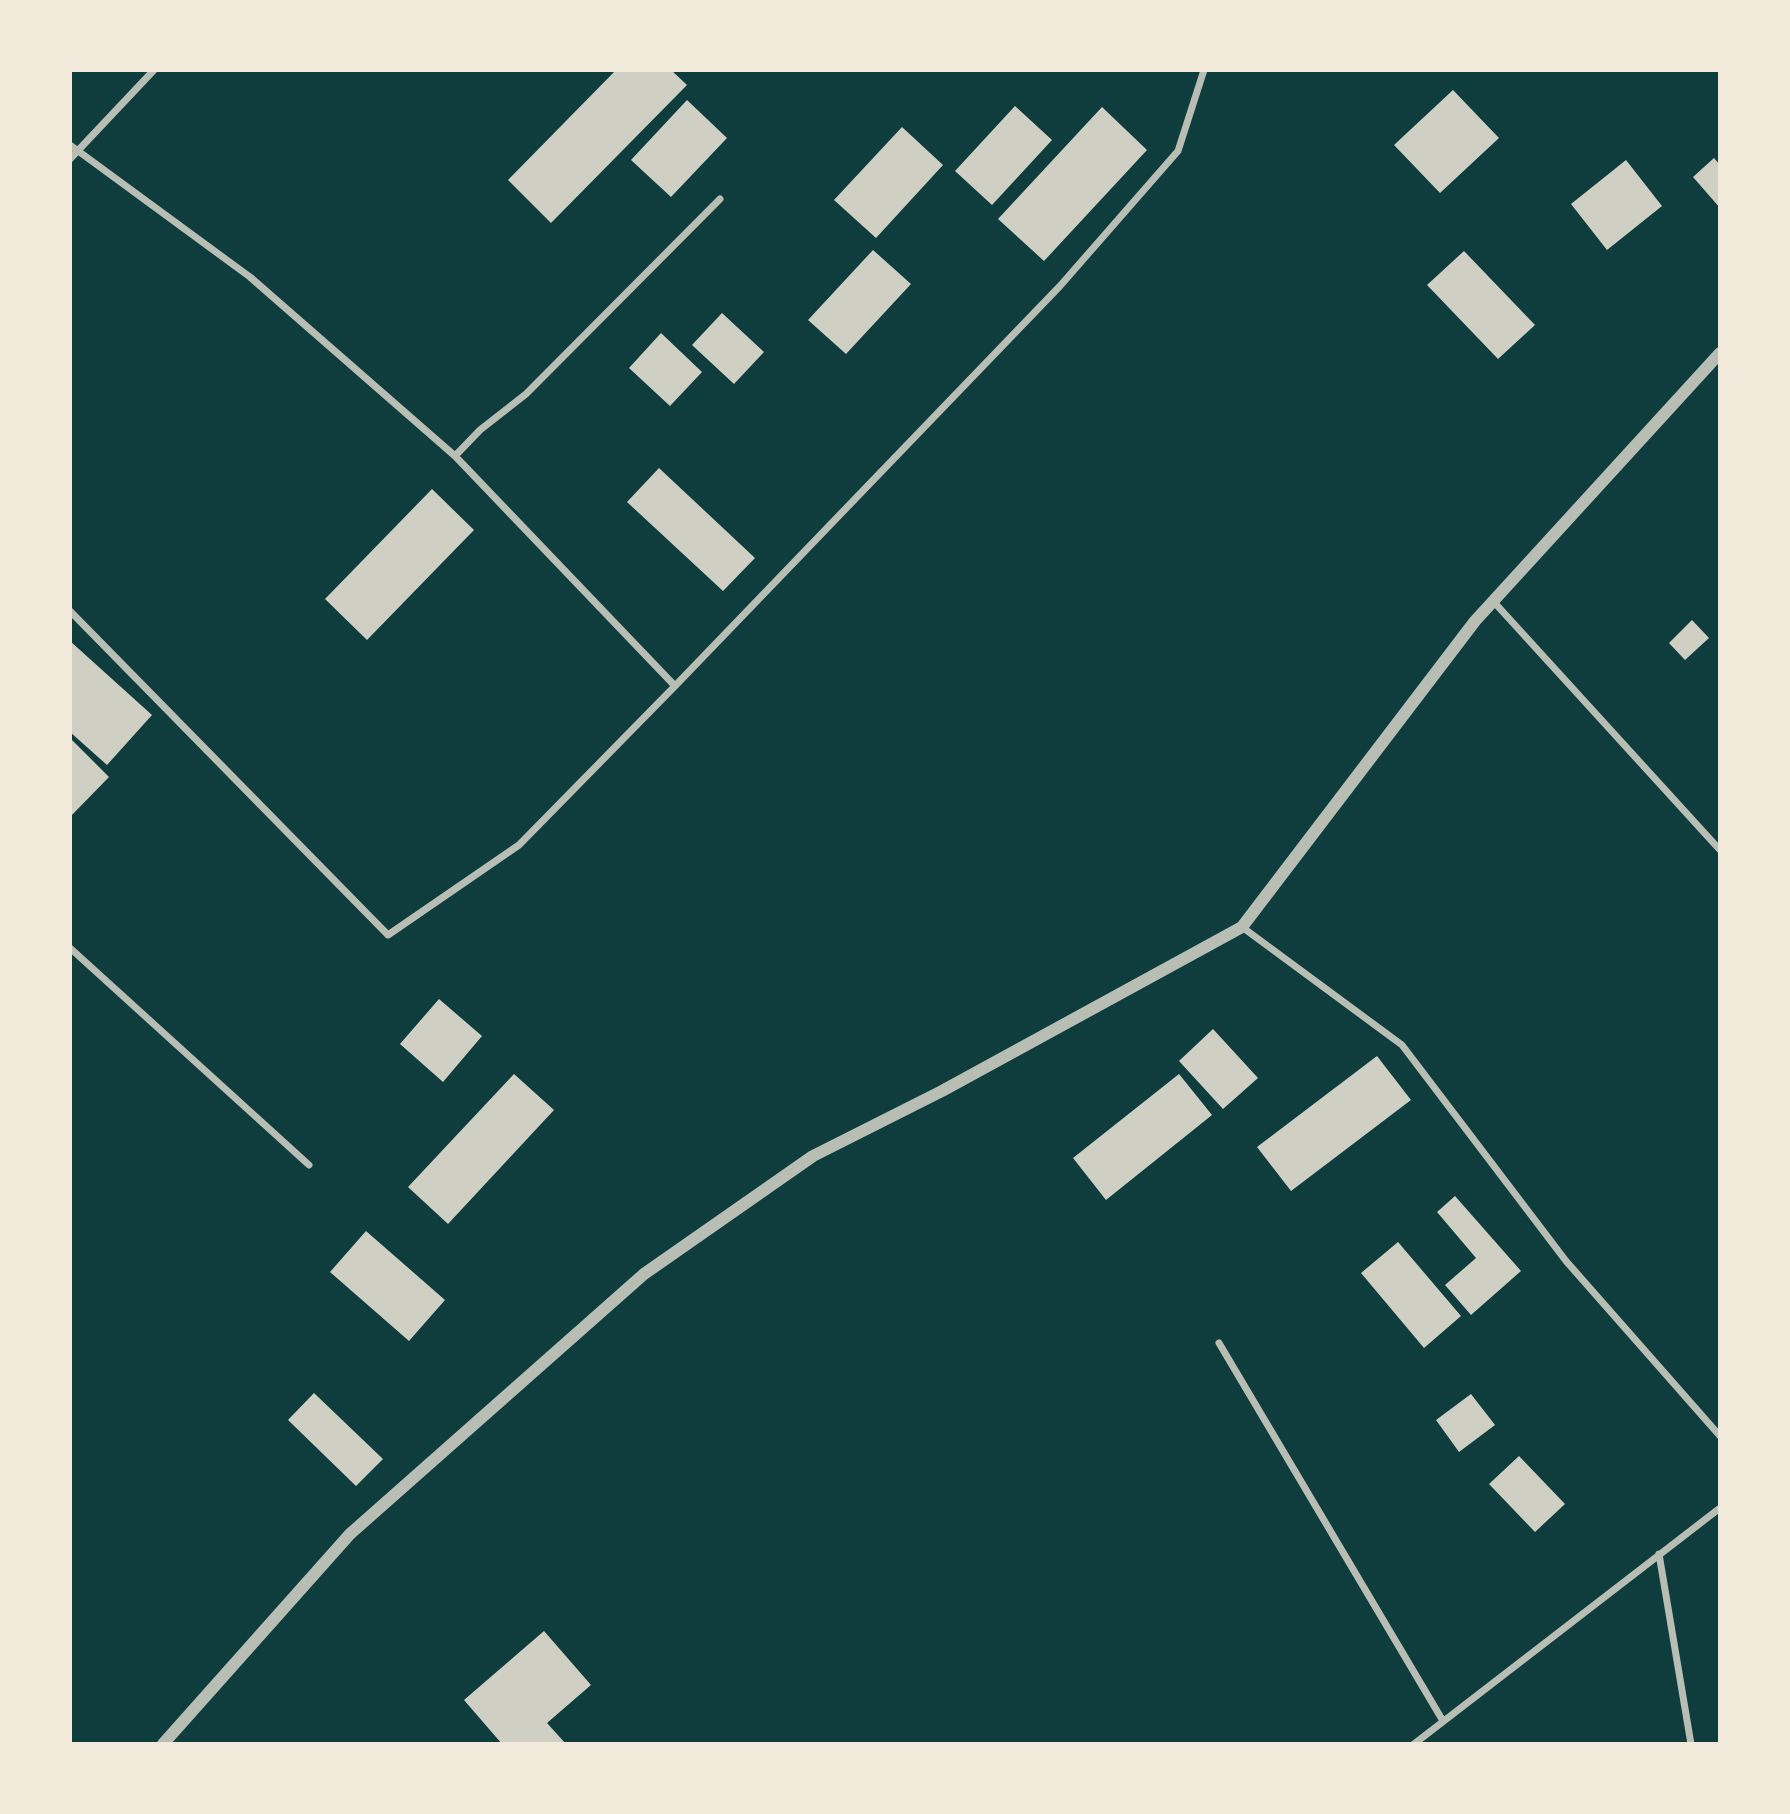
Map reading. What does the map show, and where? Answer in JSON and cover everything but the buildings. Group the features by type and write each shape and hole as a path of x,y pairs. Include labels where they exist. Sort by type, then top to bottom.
{"street":[{"path":"70,159 154,70"},
{"path":"70,611 388,935 519,845 676,686 1060,286 1178,151 1204,70"},
{"path":"70,145 250,277 455,456 676,686"},
{"path":"455,456 480,430 526,394 720,198"},
{"path":"163,1744 350,1534 644,1274 813,1156 942,1091 1242,927 1493,601 1720,352"},
{"path":"1493,601 1720,850"},
{"path":"1242,927 1402,1045 1566,1261 1720,1436"},
{"path":"70,948 309,1164"},
{"path":"1219,1343 1443,1721"},
{"path":"1414,1744 1720,1508"},
{"path":"1660,1554 1690,1744"}]}
